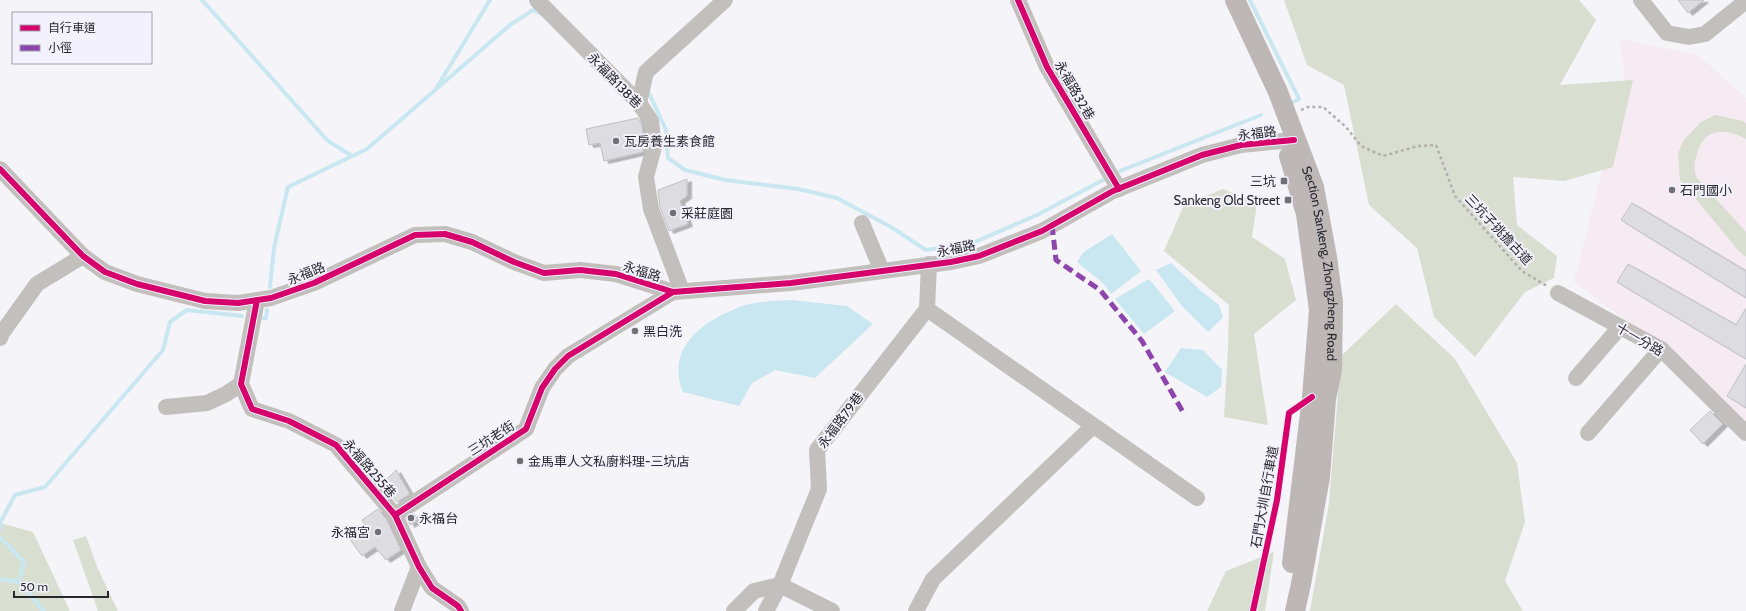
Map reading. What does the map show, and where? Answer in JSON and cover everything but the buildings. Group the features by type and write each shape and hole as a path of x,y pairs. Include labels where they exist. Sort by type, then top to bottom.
{"main road":[{"name":"Section Sankeng, Zhongzheng Road","path":"1222,0 1254,71 1314,187 1327,257 1333,302 1332,370 1326,399 1320,477 1295,611"},
{"name":"Section Sankeng, Zhongzheng Road","path":"1234,0 1278,92 1306,214 1319,310 1312,397 1300,501 1290,571 1282,611"}],"street":[{"name":"永福路138巷","path":"537,0 639,103 651,121 654,147 646,177 651,209 678,292"},
{"path":"639,103 646,72 725,0"},
{"name":"永福路32巷","path":"1018,0 1048,67 1119,188"},
{"path":"1641,0 1667,33 1689,37 1705,34 1746,1"},
{"name":"永福路","path":"0,169 83,256 105,272 144,286 205,301 238,303 271,298 314,284 415,235 445,234 472,242 514,262 544,273 580,270 616,274 678,292 791,283 951,262 979,256 1042,231 1119,188 1202,155 1241,145 1290,140"},
{"path":"862,223 882,271"},
{"path":"0,338 37,284 83,256"},
{"path":"929,264 927,309 1196,498"},
{"name":"三坑老街","path":"395,515 526,429 542,388 555,369 568,356 678,292"},
{"name":"十一分路","path":"1558,293 1661,349 1746,433"},
{"path":"166,407 207,403 226,394 241,384 257,300"},
{"name":"永福路79巷","path":"766,611 780,585 819,489 817,450 927,309"},
{"path":"1576,378 1620,327"},
{"path":"1588,433 1661,349"},
{"name":"永福路255巷","path":"241,384 252,409 289,421 336,445 395,515 419,567 432,588 458,606 461,611"},
{"path":"916,611 933,579 1093,426"},
{"path":"402,611 419,567"},
{"path":"734,611 754,591 780,585 832,611"}],"shaded area":[{"path":"1284,0 1579,0 1596,20 1560,85 1633,80 1613,167 1564,181 1513,177 1517,225 1557,256 1554,278 1525,292 1475,357 1434,317 1417,248 1369,205 1344,85 1307,65"},
{"name":"石門國小","path":"1620,39 1698,55 1746,98 1746,421 1694,371 1574,282 1625,80"},
{"path":"1715,115 1743,121 1746,124 1746,139 1738,135 1723,132 1710,134 1700,145 1695,160 1695,172 1697,178 1746,232 1746,257 1738,250 1680,180 1678,153 1684,140 1701,122"},
{"path":"1223,189 1257,203 1252,237 1285,259 1296,300 1254,334 1268,425 1224,417 1229,305 1164,251 1184,205"},
{"path":"1396,304 1455,359 1517,463 1525,522 1505,581 1523,611 1310,611 1329,503 1341,356"},
{"path":"0,523 33,532 70,611 0,611"},
{"path":"86,536 98,569 118,611 98,611 73,540"},
{"path":"1274,552 1265,611 1207,611 1226,571"}],"water":[{"path":"1112,234 1141,271 1111,294 1103,283 1077,262 1084,252"},
{"path":"1171,263 1201,291 1219,305 1223,317 1208,332 1182,306 1156,270"},
{"path":"1149,279 1175,311 1144,334 1115,299"},
{"path":"791,300 847,306 873,324 815,378 775,370 752,383 739,406 683,392 679,378 679,365 682,354 687,343 705,325 741,306 762,302"},
{"path":"1181,348 1203,350 1222,370 1221,387 1207,397 1165,372"}],"waterway":[{"path":"202,0 328,141 352,156"},
{"path":"437,87 490,0"},
{"path":"1250,0 1299,99 1293,102"},
{"path":"270,287 274,248 288,187 367,149 510,25 533,10 542,14"},
{"path":"649,93 666,130 668,158 685,170 725,180 798,189 837,198 891,227 926,250 968,245 1037,215 1103,180"},
{"path":"1120,171 1261,115"},
{"path":"0,528 1,521 15,495 45,487 163,350 170,322 187,310 242,316"},
{"path":"263,318 266,318 267,310"},
{"path":"0,538 24,562 19,582"},
{"path":"0,579 19,582 44,611"}],"marked path":[{"path":"1052,225 1056,260 1100,290 1142,341 1183,412"}],"cycle path":[{"path":"1018,0 1047,67 1119,189"},
{"path":"0,169 83,256 105,272 137,284 205,301 238,303 271,298 314,283 415,235 445,234 472,242 514,262 544,273 580,270 616,274 673,292 791,283 951,262 979,256 1042,231 1113,191 1202,155 1241,145 1294,140"},
{"path":"395,515 526,429 542,388 555,369 568,356 673,292"},
{"path":"257,300 241,384 252,409 289,421 336,445 395,515 419,567 432,588 458,606 461,611"},
{"name":"石門大圳自行車道","path":"1253,611 1277,500 1289,413 1312,397"}],"place":[{"name":"瓦房養生素食館","path":"616,141"},
{"name":"三坑","path":"1284,181"},
{"name":"石門國小","path":"1672,190"},
{"name":"Sankeng Old Street","path":"1288,200"},
{"name":"采莊庭園","path":"673,213"},
{"name":"黑白洗","path":"635,331"},
{"name":"金馬車人文私廚料理-三坑店","path":"520,461"},
{"name":"永福台","path":"411,518"},
{"name":"永福宮","path":"378,532"}]}
